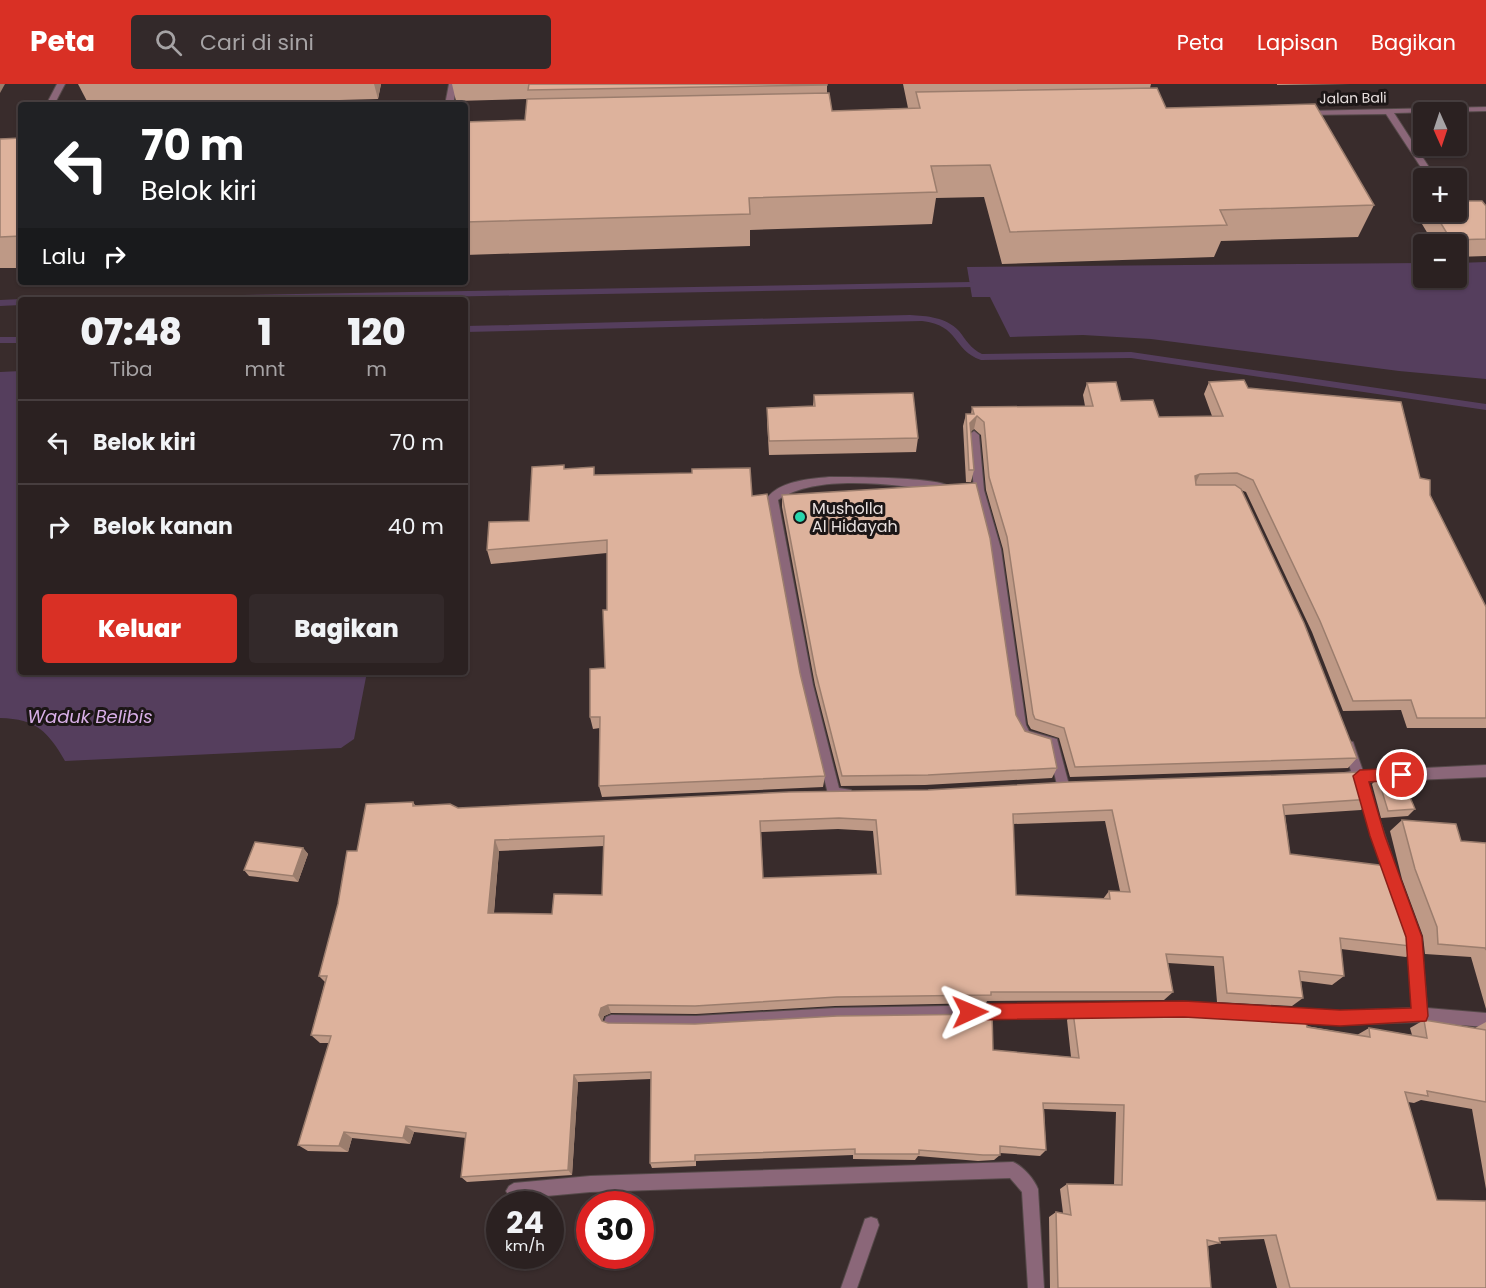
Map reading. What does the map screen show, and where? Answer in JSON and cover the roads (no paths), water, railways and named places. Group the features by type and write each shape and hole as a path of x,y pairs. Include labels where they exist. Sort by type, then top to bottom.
{"street":[{"path":"52,102 61,84"},
{"path":"450,102 453,84"},
{"name":"Jalan Bali","path":"1293,113 1486,109"},
{"path":"1388,111 1425,168"},
{"path":"974,435 968,489 995,549 1020,725 1025,735 1053,743 1063,786"},
{"path":"857,794 828,794 772,498 778,491 793,487 858,479 968,489"},
{"path":"1345,734 1377,836 1398,892"},
{"path":"1338,777 1486,771"},
{"path":"1410,926 1414,937 1420,1016"},
{"path":"611,1022 696,1023 835,1015 1184,1009 1340,1018 1420,1016 1486,1020"},
{"path":"514,1191 590,1184 1013,1170 1030,1189 1036,1288"},
{"path":"849,1288 871,1225"}],"water":[{"path":"1486,262 1486,379 1399,371 1151,339 1083,335 1010,337 990,297 972,297 967,267 1413,263 1413,288 1467,288 1467,263"},
{"name":"Waduk Belibis","path":"18,371 18,675 366,675 354,739 341,748 65,761 53,742 40,729 23,721 0,718 0,372"}],"waterway":[{"path":"295,297 970,285"},
{"path":"0,303 18,302"},
{"path":"468,329 910,318 939,322 949,326 968,349 981,357 1131,355 1486,407"},
{"path":"0,340 18,340"}],"place":[{"name":"Musholla Al Hidayah","path":"800,517"}]}
